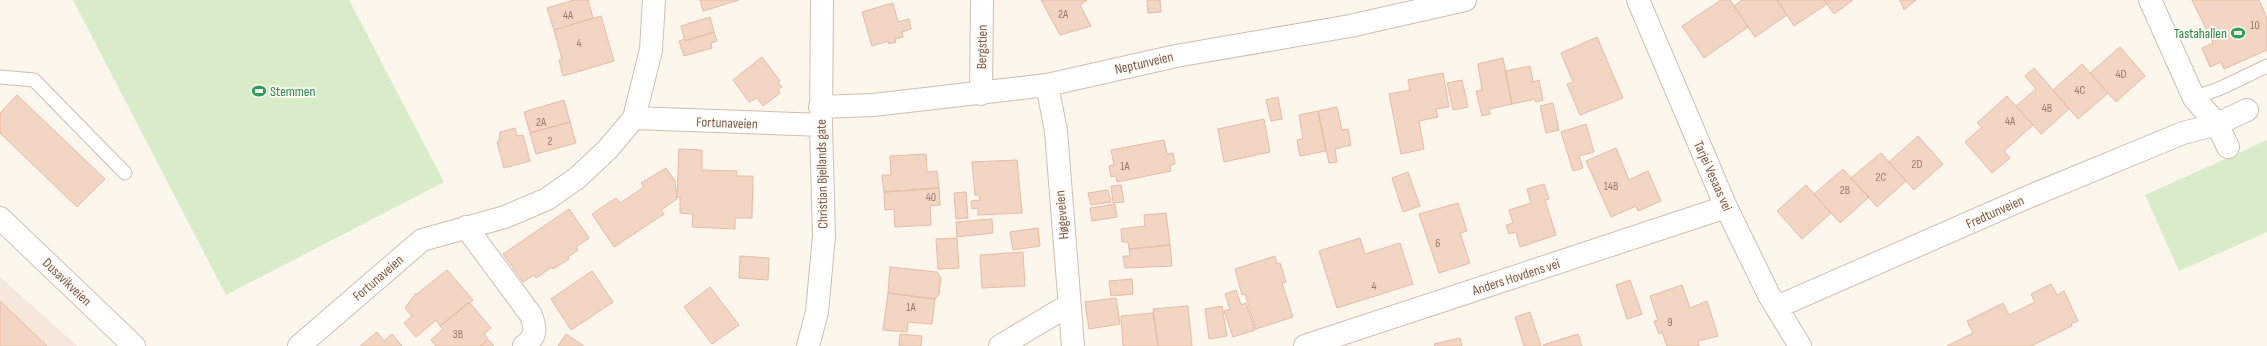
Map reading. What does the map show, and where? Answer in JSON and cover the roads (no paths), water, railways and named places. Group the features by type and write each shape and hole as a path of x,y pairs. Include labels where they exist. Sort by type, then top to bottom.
{"street":[{"name":"Fortunaveien","path":"299,346 422,240 505,216 547,199 577,178 607,150 634,118 651,50 654,0"},
{"name":"Christian Bjellands gate","path":"808,346 817,312 824,236 821,116 822,0"},
{"name":"Bergstien","path":"981,94 982,0"},
{"name":"Neptunveien","path":"821,116 873,105 981,94 1047,85 1176,56 1350,26 1465,0"},
{"name":"Tarjei Vesaas vei","path":"1638,0 1726,207 1777,307 1800,346"},
{"path":"2150,0 2194,98 2217,124 2228,147"},
{"name":"Høgeveien","path":"1047,85 1056,132 1073,346"},
{"name":"Fredtunveien","path":"1777,307 2028,197 2183,134 2217,124 2247,110"},
{"name":"Fortunaveien","path":"634,118 821,116"},
{"name":"Anders Hovdens vei","path":"1305,346 1726,207"},
{"name":"Dusavikveien","path":"0,218 134,346"},
{"path":"466,227 531,315 536,332 534,337 524,346"},
{"path":"1000,346 1070,305"}],"lane":[{"path":"2194,98 2267,66"},
{"path":"0,77 34,80 125,173"}],"place":[{"name":"Tastahallen","path":"2238,33"},
{"name":"Stemmen","path":"259,91"}]}
